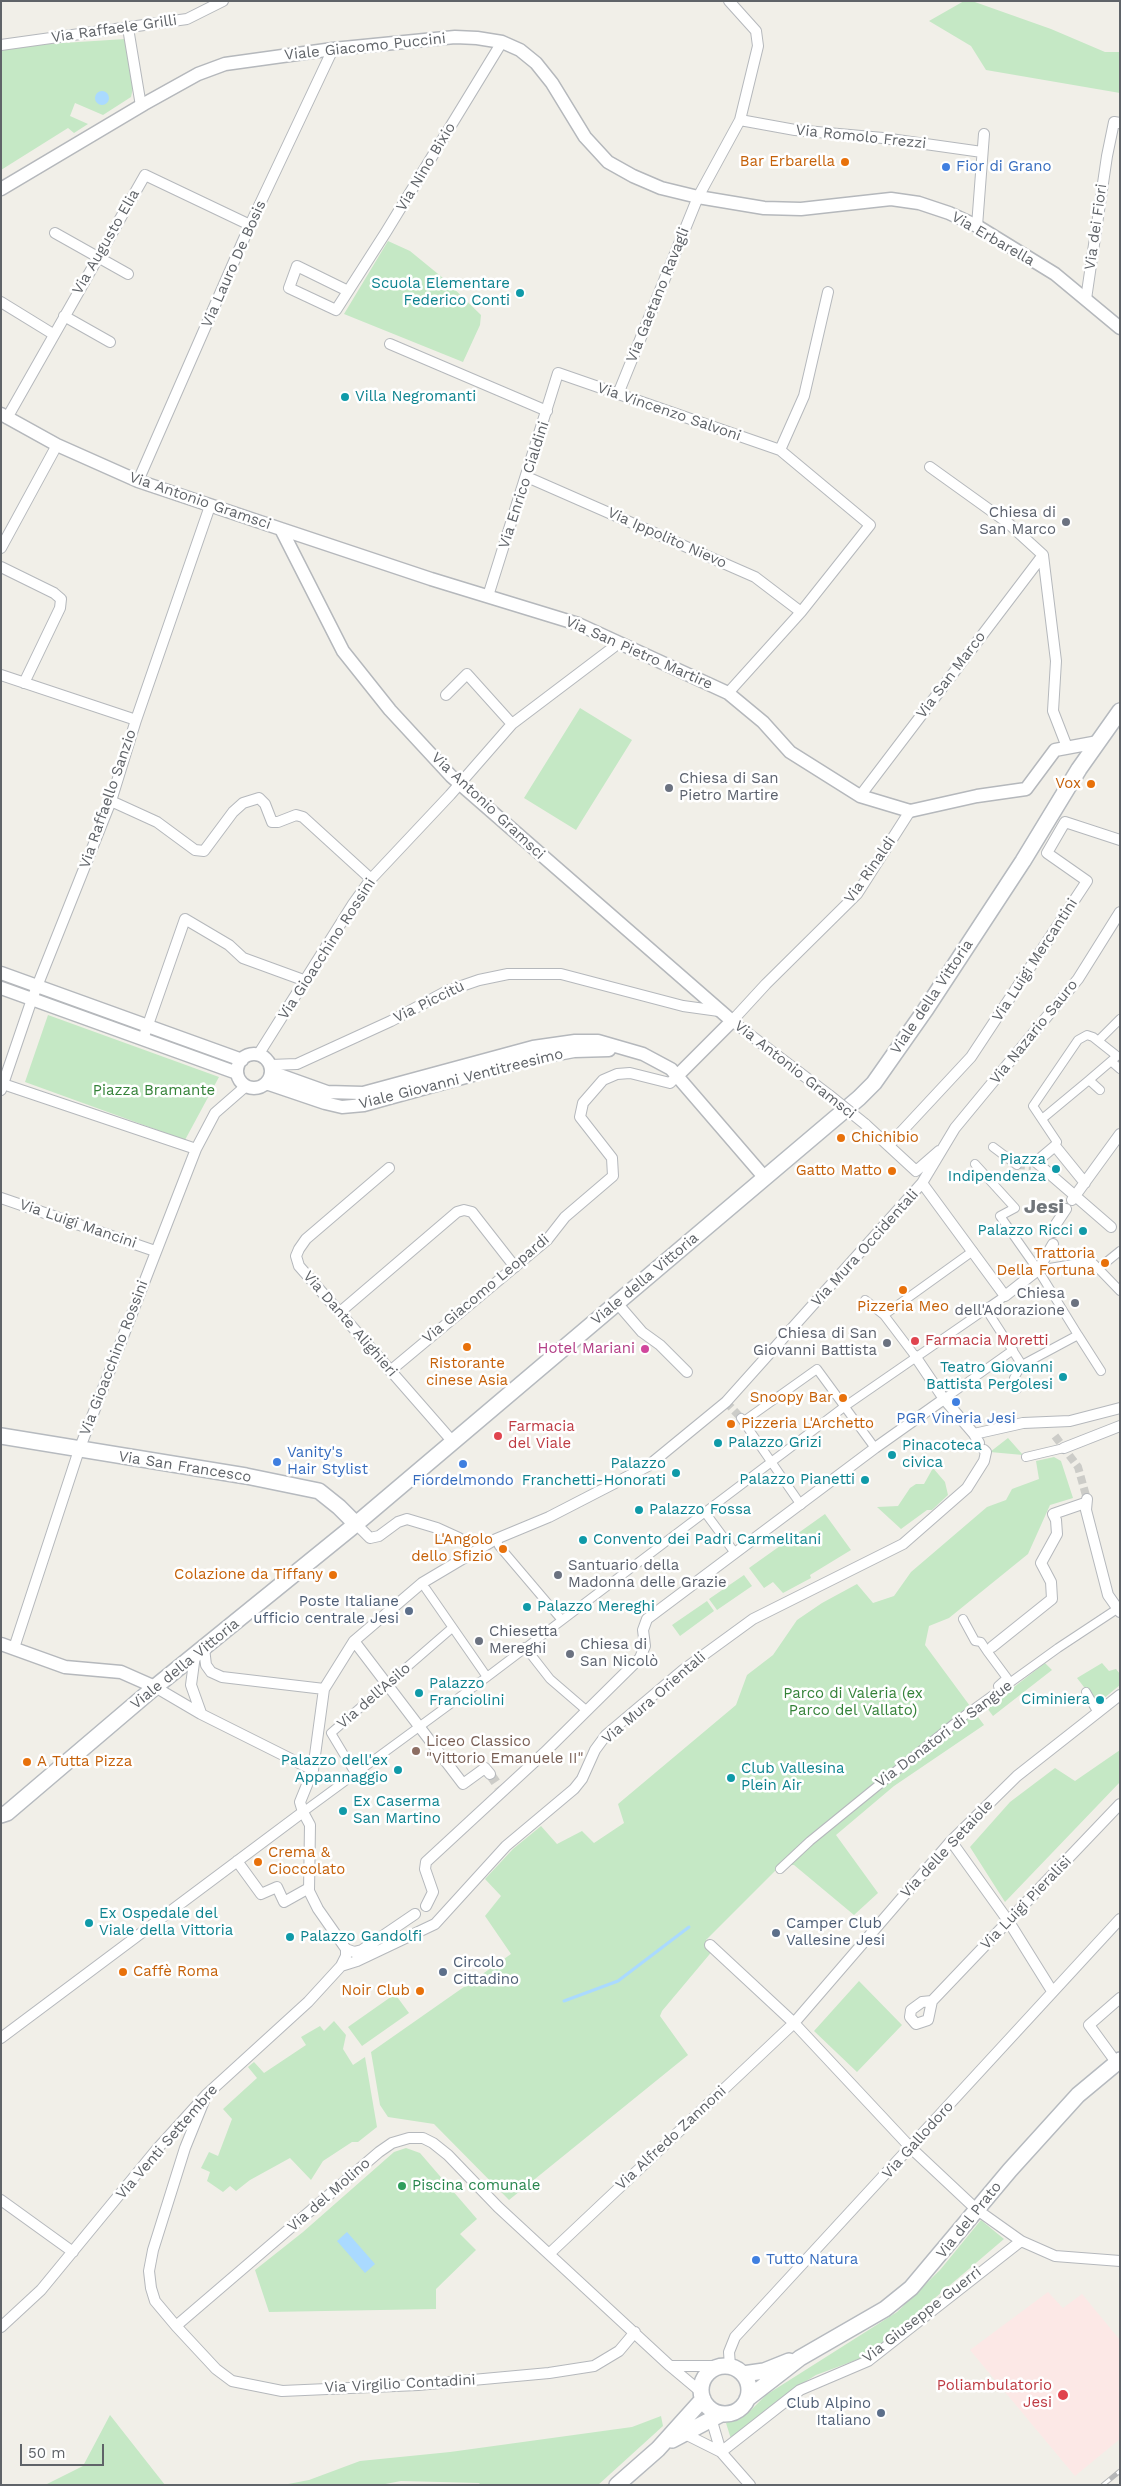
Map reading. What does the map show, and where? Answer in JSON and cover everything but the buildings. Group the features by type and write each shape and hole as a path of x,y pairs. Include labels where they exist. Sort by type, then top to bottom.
{"main road":[{"name":"Viale della Vittoria","path":"1,1815 6,1813 454,1442 842,1114 874,1083 1023,861 1098,742 1120,711"},
{"name":"Via San Francesco","path":"1,1436 246,1476 319,1491 356,1524"},
{"name":"Via del Prato","path":"732,2369 764,2371 800,2358 862,2324 905,2293 937,2259 976,2209 1078,2095 1118,2061"},
{"name":"Via del Prato","path":"747,2399 800,2358"},
{"path":"617,2485 658,2448 702,2396 706,2374 732,2369"},
{"name":"Via Gallodoro","path":"732,2369 749,2386 747,2399"},
{"path":"702,2396 708,2408 716,2416"},
{"path":"658,2448 716,2416 736,2411 747,2399"}],"street":[{"name":"Via Raffaele Grilli","path":"1,45 186,19 223,1"},
{"name":"Via Gaetano Ravagli","path":"618,394 698,197 740,120 758,46 756,31 729,1"},
{"path":"128,28 141,106"},
{"name":"Viale Giacomo Puccini","path":"1,189 198,74 225,64 333,49 455,38 477,38 502,42 520,50 536,63 552,83 585,137 608,162 633,176 661,188 698,197"},
{"name":"Via Nino Bixio","path":"348,291 297,266 289,288 336,310 348,291 502,42"},
{"name":"Via Lauro De Bosis","path":"138,481 250,225 333,49"},
{"name":"Via Romolo Frezzi","path":"740,120 795,130 883,138 982,152"},
{"name":"Via dei Fiori","path":"1086,298 1107,156 1114,122 1120,123"},
{"path":"977,226 984,134"},
{"name":"Via Augusto Elia","path":"4,416 145,175 250,225"},
{"name":"Via Erbarella","path":"698,197 764,208 801,209 891,199 920,203 950,213 977,226 1055,274 1120,328"},
{"path":"55,233 128,274"},
{"path":"780,450 804,396 828,292"},
{"path":"1,302 53,334"},
{"path":"64,316 110,342"},
{"path":"390,344 547,411"},
{"name":"Via Vincenzo Salvoni","path":"558,373 780,450 870,525 801,612"},
{"name":"Via Enrico Cialdini","path":"488,596 558,373"},
{"name":"Via Antonio Gramsci","path":"4,416 57,445 138,481 281,529 343,651 390,710 460,784 694,989 732,1021 890,1144 916,1171"},
{"path":"1,548 57,445"},
{"path":"930,466 1008,523 1042,554 1056,661 1053,712 1067,747"},
{"name":"Via Ippolito Nievo","path":"526,477 755,577 801,612"},
{"name":"Via Raffaello Sanzio","path":"2,1087 32,999 111,801 136,720 210,506"},
{"name":"Via San Pietro Martire","path":"281,529 413,574 578,624 728,692 763,722 790,752 860,796 910,812"},
{"name":"Via San Marco","path":"860,796 1042,554"},
{"path":"1,567 54,593 61,599 60,608 24,683"},
{"path":"728,692 801,612"},
{"name":"Via Gioacchino Rossini","path":"258,1055 353,904 371,879 460,784 512,724 619,643"},
{"path":"446,695 467,674 512,724"},
{"path":"1,675 136,720"},
{"path":"910,812 977,796 1026,789 1055,750 1098,742"},
{"path":"111,801 156,822 195,850 204,851 233,812 243,803 259,798 265,804 272,822 296,815 303,817 371,879"},
{"name":"Via Rinaldi","path":"674,1079 857,894 910,812"},
{"name":"Via Luigi Mercantini","path":"890,1144 971,1057 1087,881 1047,853 1065,822 1120,840"},
{"name":"Via Nazario Sauro","path":"922,1183 955,1128 1078,979 1120,912"},
{"path":"143,1039 185,919 230,945 243,958 306,981"},
{"path":"1,973 242,1060"},
{"name":"Via Piccitù","path":"269,1073 297,1064 391,1021 447,991 478,980 508,974 561,974 682,1006 720,1011"},
{"path":"1,988 238,1073"},
{"path":"682,1006 692,1001 694,989"},
{"path":"1098,1040 1120,1019"},
{"path":"1042,1119 1117,1056 1098,1040 1087,1035 1078,1040 1033,1106 1056,1144 1087,1180"},
{"name":"Viale Giovanni Ventitreesimo","path":"269,1073 327,1092 363,1093 552,1043 598,1041 656,1060 765,1178"},
{"path":"246,1086 239,1078 238,1073 242,1060 249,1055 258,1055"},
{"name":"Viale Giovanni Ventitreesimo","path":"258,1055 263,1057 269,1073"},
{"path":"1112,1062 1120,1069"},
{"name":"Viale Giovanni Ventitreesimo","path":"246,1086 257,1088 269,1073"},
{"name":"Via Giacomo Leopardi","path":"390,1371 547,1240 565,1217 613,1176 612,1158 580,1117 583,1103 603,1080 617,1074 637,1074 674,1079"},
{"path":"1089,1080 1100,1090"},
{"name":"Via Gioacchino Rossini","path":"14,1648 79,1450 196,1149 215,1113 246,1086"},
{"path":"2,1087 196,1149"},
{"path":"1054,1232 1056,1224 1120,1134"},
{"path":"1056,1144 1034,1164 1071,1202 1112,1228"},
{"name":"Via Nazario Sauro","path":"916,1171 943,1147"},
{"path":"993,1147 1017,1165"},
{"path":"975,1164 1015,1208 1000,1216 1038,1270 1101,1371"},
{"name":"Via Dante Alighieri","path":"389,1168 306,1239 298,1248 296,1256 299,1266 454,1442"},
{"path":"922,1183 1004,1296"},
{"name":"Via Mura Occidentali","path":"303,1812 300,1802 313,1770 324,1689 354,1641 422,1583 496,1539 549,1517 648,1466 698,1427 744,1384 922,1183"},
{"name":"Via Luigi Mancini","path":"1,1198 155,1251"},
{"path":"340,1312 457,1212 464,1210 472,1212 515,1266"},
{"path":"1,2038 355,1773 487,1677 561,1619 844,1407 1004,1296 1038,1270 1053,1244"},
{"path":"884,1315 973,1251"},
{"path":"1099,1268 1117,1253"},
{"path":"1038,1270 1085,1262 1093,1263 1120,1291"},
{"path":"865,1300 884,1315 915,1356 944,1400 981,1445 1023,1423 1070,1421 1120,1408"},
{"path":"617,1303 642,1332 660,1345 687,1372"},
{"path":"986,1309 1022,1365"},
{"path":"1017,1389 1014,1378 1022,1365 1078,1335"},
{"path":"426,1906 433,1892 425,1869 426,1862 640,1658 645,1646 643,1630 647,1619 875,1448 1013,1350"},
{"path":"800,1505 742,1419 817,1370 875,1448"},
{"path":"1026,1457 1064,1448 1120,1426"},
{"name":"Via Mura Orientali","path":"341,1966 357,1962 435,1924 506,1846 574,1789 582,1779 595,1750 606,1735 683,1670 753,1618 903,1544 967,1488 984,1461 981,1445"},
{"path":"989,1649 1052,1600 1051,1582 1042,1563 1057,1534 1056,1520 1053,1514 1086,1501 1108,1595 1119,1610"},
{"path":"704,1512 735,1553"},
{"path":"356,1524 370,1538 379,1536 398,1522 407,1519 437,1528 459,1538"},
{"path":"496,1539 499,1546 561,1619"},
{"path":"426,1589 487,1677"},
{"name":"Via Donatori di Sangue","path":"780,1870 810,1841 897,1769 999,1690 1119,1610"},
{"path":"963,1619 974,1641 982,1642 989,1649 1007,1678 998,1686 999,1690"},
{"name":"Via dell'Asilo","path":"355,1773 331,1733 452,1628"},
{"path":"354,1641 463,1784 485,1768 490,1774"},
{"path":"1,1644 64,1667 132,1675 201,1714 313,1770"},
{"path":"525,1647 550,1679 586,1710"},
{"path":"200,1652 206,1665 212,1672 222,1677 324,1689"},
{"path":"200,1652 191,1685 201,1714"},
{"path":"1086,1692 1098,1713"},
{"name":"Via delle Setaiole","path":"794,2023 951,1841 1017,1776 1120,1695"},
{"name":"Via Luigi Pieralisi","path":"932,2001 1120,1804"},
{"path":"303,1812 310,1826 309,1888 318,1909 346,1949 354,1952 362,1950 415,1914"},
{"path":"951,1841 1009,1922 1052,1991"},
{"path":"237,1862 261,1894 277,1886 284,1902 309,1888"},
{"name":"Via Gallodoro","path":"732,2369 729,2352 735,2337 911,2148 1120,1918"},
{"path":"710,1945 794,2023 911,2148 976,2209 1021,2241 1054,2256 1120,2260"},
{"path":"341,1966 346,1956 346,1949"},
{"name":"Via Venti Settembre","path":"1,2327 41,2290 157,2149 206,2095 308,2002 341,1966"},
{"path":"1118,2061 1089,2025 1120,1998"},
{"name":"Via Alfredo Zannoni","path":"549,2254 794,2023"},
{"path":"176,2326 155,2301 150,2288 149,2271 153,2250 185,2148 206,2095"},
{"name":"Via del Molino","path":"176,2326 392,2142 409,2138 422,2138 433,2143 702,2396"},
{"path":"1,2200 73,2252"},
{"name":"Via Giuseppe Guerri","path":"721,2452 800,2390 868,2360 1021,2241"},
{"name":"Via Virgilio Contadini","path":"176,2326 216,2369 232,2382 282,2391 426,2384 549,2373 594,2366 619,2351 635,2332"},
{"path":"670,2366 732,2369"},
{"path":"716,2416 721,2452"},
{"path":"683,2433 721,2452 750,2485"}],"shaded area":[{"name":"Poliambulatorio Jesi","path":"1048,2292 1063,2308 1082,2294 1120,2340 1120,2439 1075,2476 970,2350"}],"green space":[{"path":"964,1 972,1 1051,29 1105,52 1120,52 1120,93 986,70 971,46 929,21"},
{"path":"125,39 133,88 131,97 103,115 75,103 70,116 88,124 74,133 68,128 1,170 1,47"},
{"path":"388,241 410,251 443,278 481,315 480,325 463,362 344,314"},
{"path":"580,708 632,740 576,830 524,798"},
{"name":"Piazza Bramante","path":"48,1015 219,1077 185,1140 25,1082"},
{"path":"1008,1438 1023,1455 990,1452"},
{"name":"Parco di Valeria (ex Parco del Vallato)","path":"1054,1457 1061,1461 1073,1498 1050,1505 1028,1554 949,1618 929,1626 925,1645 984,1725 894,1786 836,1835 878,1893 854,1915 794,1865 781,1865 706,1940 714,1949 662,2011 660,2016 688,2055 509,2200 434,2124 388,2117 380,2105 371,2052 511,1954 485,1916 501,1896 485,1879 513,1849 541,1826 557,1844 582,1831 594,1843 624,1823 618,1804 736,1705 747,1675 773,1655 797,1620 822,1603 857,1584 873,1603 894,1596 911,1572 987,1507 1006,1500 1012,1489 1039,1479 1036,1461"},
{"path":"933,1468 945,1482 948,1495 932,1510 927,1510 901,1529 877,1507 898,1506 910,1488 916,1484 924,1484"},
{"path":"825,1514 851,1550 810,1575 811,1578 783,1593 773,1582 764,1588 749,1568"},
{"path":"744,1575 752,1586 717,1610 709,1599"},
{"path":"707,1601 714,1611 680,1636 672,1625"},
{"path":"1045,1663 1052,1670 993,1716 987,1708"},
{"path":"1102,1663 1109,1671 1116,1669 1120,1674 1120,1685 1097,1704 1077,1678"},
{"path":"1120,1750 1120,1782 1005,1902 970,1847 1010,1802 1055,1768 1075,1781"},
{"path":"859,1981 902,2025 857,2072 814,2031"},
{"path":"395,1994 409,2013 362,2046 348,2027"},
{"path":"334,2021 346,2035 343,2049 353,2065 365,2057 377,2127 358,2142 352,2142 323,2161 311,2180 290,2158 250,2180 236,2191 230,2186 223,2192 207,2181 210,2172 201,2168 209,2152 218,2156 232,2119 223,2109 257,2078 248,2067 254,2062 264,2073 306,2045 301,2037 320,2026 324,2031"},
{"name":"Piscina comunale","path":"406,2148 420,2153 477,2219 460,2234 476,2250 436,2289 436,2309 269,2312 255,2270 303,2232 394,2152"},
{"path":"981,2220 1004,2239 867,2356 816,2375 792,2390 731,2439 726,2423 751,2410 766,2395 897,2312 940,2270"},
{"path":"110,2415 165,2485 45,2485 83,2466"},
{"path":"661,2416 663,2426 598,2485 481,2485 479,2483 401,2481 380,2485 283,2485 309,2480 360,2461 450,2452 632,2427"}],"water":[{"path":"99,91 105,91 109,98 105,105 99,105 95,101 95,95"},
{"path":"347,2232 375,2264 365,2273 337,2241"}],"waterway":[{"path":"564,2001 618,1981 689,1927"}],"tunnel":[{"path":"1017,1165 1031,1166"},
{"path":"726,1402 741,1418"},
{"path":"1055,1436 1078,1467 1087,1499"},
{"path":"490,1774 499,1787"}],"railway":[{"path":"1103,2485 1120,2471"}],"place":[{"name":"Bar Erbarella","path":"845,162"},
{"name":"Fior di Grano","path":"946,167"},
{"name":"Scuola Elementare Federico Conti","path":"520,293"},
{"name":"Villa Negromanti","path":"345,397"},
{"name":"Chiesa di San Marco","path":"1066,522"},
{"name":"Vox","path":"1091,784"},
{"name":"Chiesa di San Pietro Martire","path":"669,788"},
{"name":"Chichibio","path":"841,1138"},
{"name":"Piazza Indipendenza","path":"1056,1169"},
{"name":"Gatto Matto","path":"892,1171"},
{"name":"Palazzo Ricci","path":"1083,1231"},
{"name":"Trattoria Della Fortuna","path":"1105,1263"},
{"name":"Pizzeria Meo","path":"903,1290"},
{"name":"Chiesa dell'Adorazione","path":"1075,1303"},
{"name":"Farmacia Moretti","path":"915,1341"},
{"name":"Chiesa di San Giovanni Battista","path":"887,1343"},
{"name":"Ristorante cinese Asia","path":"467,1347"},
{"name":"Hotel Mariani","path":"645,1349"},
{"name":"Teatro Giovanni Battista Pergolesi","path":"1063,1377"},
{"name":"Snoopy Bar","path":"843,1398"},
{"name":"PGR Vineria Jesi","path":"956,1402"},
{"name":"Pizzeria L'Archetto","path":"731,1424"},
{"name":"Farmacia del Viale","path":"498,1436"},
{"name":"Palazzo Grizi","path":"718,1443"},
{"name":"Pinacoteca civica","path":"892,1455"},
{"name":"Vanity's Hair Stylist","path":"277,1462"},
{"name":"Fiordelmondo","path":"463,1464"},
{"name":"Palazzo Franchetti-Honorati","path":"676,1473"},
{"name":"Palazzo Pianetti","path":"865,1480"},
{"name":"Palazzo Fossa","path":"639,1510"},
{"name":"Convento dei Padri Carmelitani","path":"583,1540"},
{"name":"L'Angolo dello Sfizio","path":"503,1549"},
{"name":"Colazione da Tiffany","path":"333,1575"},
{"name":"Santuario della Madonna delle Grazie","path":"558,1575"},
{"name":"Palazzo Mereghi","path":"527,1607"},
{"name":"Poste Italiane ufficio centrale Jesi","path":"409,1611"},
{"name":"Chiesetta Mereghi","path":"479,1641"},
{"name":"Chiesa di San Nicolò","path":"570,1654"},
{"name":"Palazzo Franciolini","path":"419,1693"},
{"name":"Ciminiera","path":"1100,1700"},
{"name":"Liceo Classico \"Vittorio Emanuele II\"","path":"416,1751"},
{"name":"A Tutta Pizza","path":"27,1762"},
{"name":"Palazzo dell'ex Appannaggio","path":"398,1770"},
{"name":"Club Vallesina Plein Air","path":"731,1778"},
{"name":"Ex Caserma San Martino","path":"343,1811"},
{"name":"Crema & Cioccolato","path":"258,1862"},
{"name":"Ex Ospedale del Viale della Vittoria","path":"89,1923"},
{"name":"Camper Club Vallesine Jesi","path":"776,1933"},
{"name":"Palazzo Gandolfi","path":"290,1937"},
{"name":"Caffè Roma","path":"123,1972"},
{"name":"Circolo Cittadino","path":"443,1972"},
{"name":"Noir Club","path":"420,1991"},
{"name":"Piscina comunale","path":"402,2186"},
{"name":"Tutto Natura","path":"756,2260"},
{"name":"Poliambulatorio Jesi","path":"1063,2395"},
{"name":"Club Alpino Italiano","path":"881,2413"}],"district":[{"name":"Jesi","path":"1044,1207"}]}
